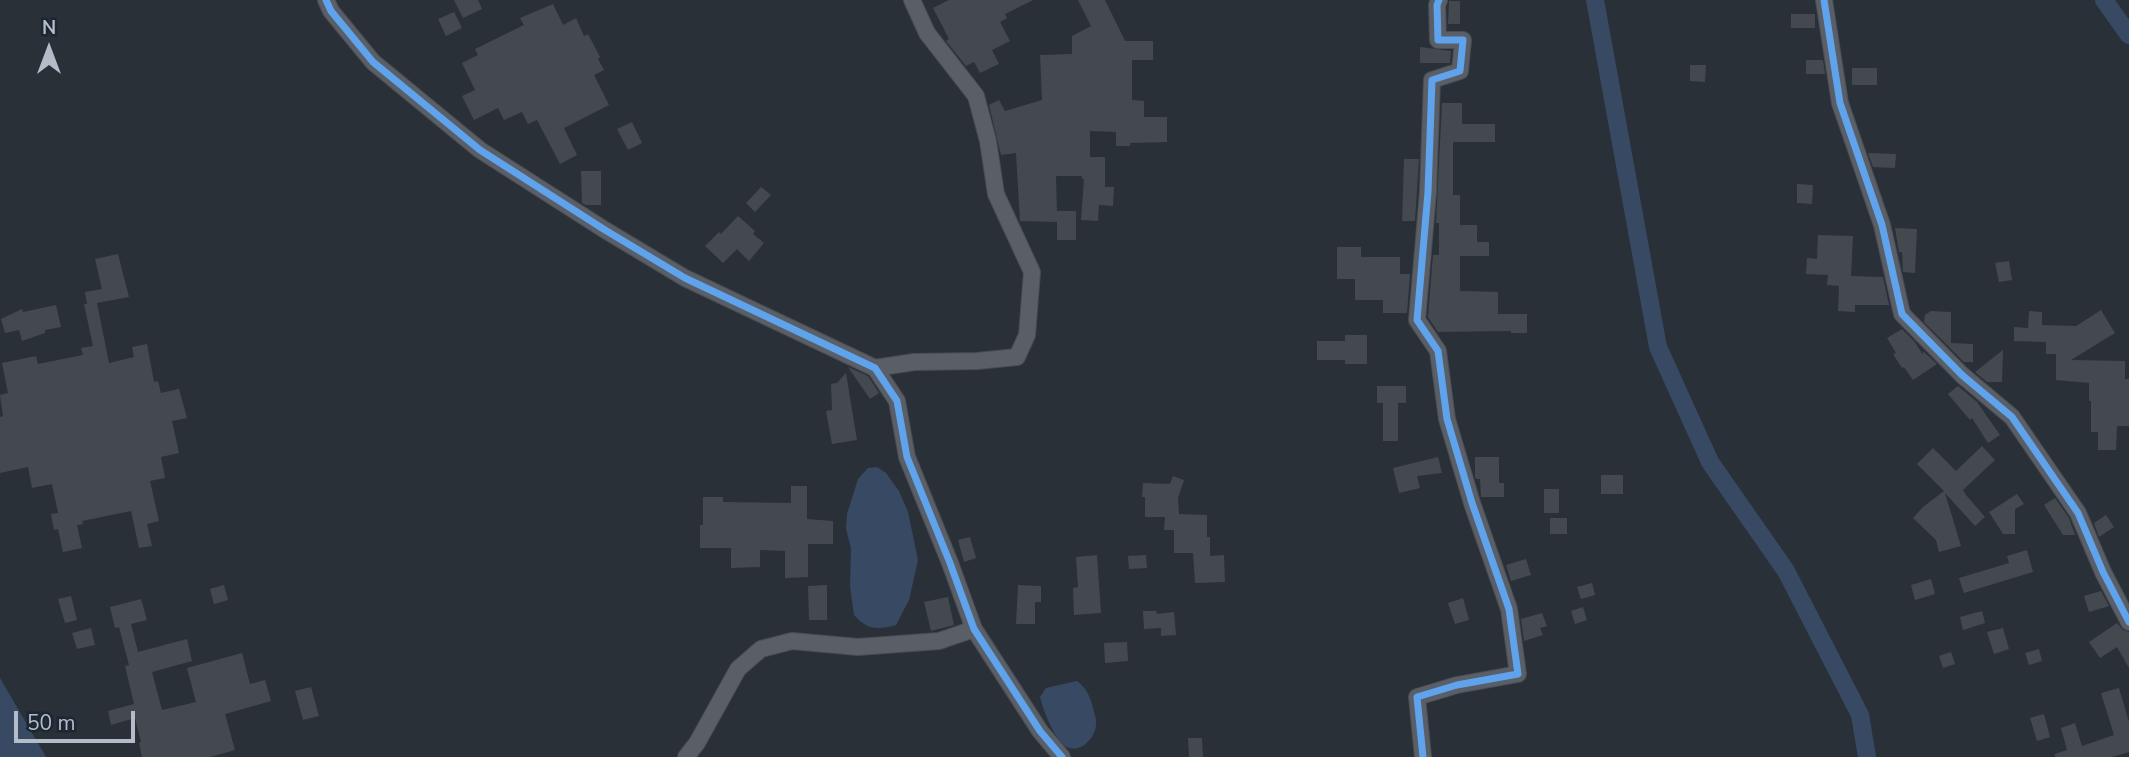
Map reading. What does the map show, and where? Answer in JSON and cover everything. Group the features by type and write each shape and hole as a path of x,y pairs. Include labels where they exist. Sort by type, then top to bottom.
{"street":[{"path":"326,0 373,62 480,150 685,278 875,368 897,401 907,457 974,629 1040,732 1062,757"},
{"path":"875,368 914,362 1017,357 1027,335 1032,272 996,194 988,141 976,96 927,33 912,0"},
{"path":"1423,757 1417,697 1457,685 1518,674 1509,609 1476,516 1447,419 1438,351 1417,320 1432,80 1460,71 1463,40 1438,40 1439,0"},
{"path":"1824,0 1840,103 1882,225 1902,314 1962,375 2012,417 2078,513 2103,572 2129,622"},
{"path":"687,757 738,669 761,649 792,641 858,647 939,641 974,629"}],"water":[{"path":"877,467 886,473 899,491 908,512 918,560 909,600 896,625 883,628 863,624 854,615 850,586 851,548 846,529 847,514 858,479 868,468"},
{"path":"0,678 46,757 0,757"},
{"path":"1077,681 1090,697 1096,725 1093,735 1085,744 1070,748 1061,742 1053,730 1040,697 1046,688"}],"building":[{"path":"454,0 478,0 482,9 463,18"},
{"path":"949,0 1033,0 1005,14 1007,18 1000,22 1010,41 992,50 999,64 980,73 974,62 966,66 946,41 949,39 933,8"},
{"path":"1078,0 1105,0 1125,41 1153,41 1153,60 1132,60 1132,100 1144,101 1144,117 1167,117 1167,142 1116,146 1116,132 1090,131 1090,157 1105,157 1105,187 1114,187 1113,206 1099,205 1098,221 1081,220 1084,179 1082,176 1056,176 1057,214 1057,211 1076,211 1076,240 1057,240 1057,222 1020,221 1016,153 1001,155 989,105 999,100 1005,111 1042,100 1040,55 1072,54 1072,36 1091,26"},
{"path":"1449,1 1460,1 1460,24 1448,24"},
{"path":"553,4 563,25 576,18 584,36 588,34 604,70 594,75 609,105 564,128 577,155 560,164 537,120 528,124 522,112 504,120 498,108 474,120 462,96 475,90 462,63 478,55 475,49 524,25 520,18"},
{"path":"454,12 462,28 446,36 438,19"},
{"path":"1791,14 1815,14 1815,28 1791,28"},
{"path":"1420,47 1451,51 1450,63 1420,63"},
{"path":"1806,60 1823,60 1825,74 1806,74"},
{"path":"1690,65 1706,65 1705,82 1690,81"},
{"path":"1852,68 1877,68 1877,85 1852,85"},
{"path":"1442,103 1462,103 1462,124 1495,124 1495,142 1453,142 1453,195 1460,195 1460,225 1477,225 1477,242 1489,242 1489,256 1460,256 1460,291 1498,292 1498,314 1527,314 1527,333 1438,332 1428,317 1433,255 1439,255 1439,223 1436,223"},
{"path":"632,122 642,143 628,150 617,129"},
{"path":"1868,153 1896,154 1895,168 1873,167"},
{"path":"1404,159 1419,159 1415,221 1402,221"},
{"path":"581,171 601,171 601,205 582,203"},
{"path":"1797,184 1813,185 1812,204 1797,203"},
{"path":"761,187 771,195 755,212 746,203"},
{"path":"738,216 764,243 749,261 737,249 723,263 705,246"},
{"path":"1895,228 1917,229 1915,273 1903,272 1902,252 1899,252"},
{"path":"1818,235 1853,236 1851,276 1883,277 1889,305 1855,305 1855,312 1838,311 1839,286 1827,285 1828,275 1806,274 1807,258 1817,259"},
{"path":"1337,247 1361,247 1361,257 1400,257 1400,274 1410,274 1407,313 1383,313 1383,300 1355,300 1355,279 1337,279"},
{"path":"118,254 129,297 97,303 109,363 134,357 132,347 147,344 154,382 158,381 161,393 179,389 187,418 172,421 179,453 161,457 165,478 150,481 159,521 147,524 152,546 139,548 131,511 82,521 83,524 77,525 82,548 63,552 58,529 54,530 51,514 58,513 52,484 32,488 28,467 0,473 0,417 3,416 0,395 8,393 2,363 36,356 38,364 83,355 81,348 93,346 84,304 87,304 85,292 102,289 95,259"},
{"path":"2009,261 2012,280 1999,282 1995,263"},
{"path":"56,305 61,327 45,330 45,333 22,341 19,330 5,333 1,319 22,309 23,312"},
{"path":"2101,310 2115,333 2071,360 2125,361 2125,379 2129,379 2129,426 2117,426 2116,450 2098,450 2098,432 2091,432 2089,383 2056,380 2056,354 2046,354 2046,342 2014,341 2014,327 2028,328 2029,311 2042,312 2042,325 2076,326"},
{"path":"1931,311 1951,312 1951,343 1973,344 1973,362 1964,362 1924,322 1925,315"},
{"path":"1902,329 1923,355 1923,351 1937,364 1913,380 1893,354 1896,353 1887,338"},
{"path":"1345,335 1367,335 1367,364 1345,364 1345,360 1317,360 1317,341 1345,341"},
{"path":"2003,350 2002,382 1987,382 1975,372"},
{"path":"848,367 868,376 879,393 870,399"},
{"path":"846,373 857,440 832,444 826,411 832,410 831,384 837,383"},
{"path":"1377,386 1406,386 1406,403 1398,403 1398,441 1383,441 1383,403 1377,403"},
{"path":"1958,386 1977,402 2000,435 1988,443 1972,418 1970,420 1948,394"},
{"path":"1982,446 1995,460 1963,490 1985,517 1975,526 1945,493 1961,546 1939,552 1936,540 1913,518 1944,491 1917,464 1933,448 1956,471"},
{"path":"1438,457 1442,473 1417,476 1420,488 1399,493 1393,468"},
{"path":"1475,457 1499,457 1499,483 1504,483 1504,497 1481,497 1480,479 1475,477"},
{"path":"1601,475 1623,475 1623,494 1601,494"},
{"path":"1173,476 1184,480 1178,498 1179,514 1207,515 1210,556 1224,555 1225,582 1195,583 1193,553 1174,553 1174,530 1164,530 1165,517 1145,517 1143,483 1170,484"},
{"path":"791,486 807,486 807,519 833,521 833,544 808,544 808,577 785,578 785,551 760,550 760,567 731,568 731,548 700,548 703,497 723,497 723,502 791,503"},
{"path":"1544,489 1559,489 1559,513 1544,513"},
{"path":"2017,494 2024,504 2015,509 2015,534 2003,534 1989,512"},
{"path":"2055,498 2069,518 2075,535 2063,535 2044,505"},
{"path":"2106,515 2114,527 2099,537 2094,523"},
{"path":"1550,518 1567,518 1567,534 1550,534"},
{"path":"970,537 976,558 964,562 958,540"},
{"path":"2027,550 2033,572 1964,593 1959,578 2009,563 2007,556"},
{"path":"1097,555 1101,613 1074,615 1073,588 1078,587 1076,557"},
{"path":"1146,555 1147,568 1129,569 1128,556"},
{"path":"1526,559 1531,575 1511,581 1506,565"},
{"path":"1931,579 1935,594 1915,600 1911,585"},
{"path":"1592,583 1595,595 1581,599 1577,587"},
{"path":"224,585 228,600 214,604 210,589"},
{"path":"827,585 827,620 809,620 808,586"},
{"path":"1018,585 1041,586 1041,602 1035,602 1035,624 1016,624"},
{"path":"2101,591 2109,606 2089,612 2084,596"},
{"path":"71,596 77,620 65,623 58,599"},
{"path":"948,597 954,625 931,631 924,602"},
{"path":"1463,598 1469,620 1455,624 1448,603"},
{"path":"141,599 147,620 131,624 138,652 187,639 192,661 152,672 162,710 196,702 187,668 242,653 250,684 265,680 271,701 225,714 235,750 210,757 142,757 135,718 111,725 108,711 134,704 125,666 129,665 119,627 115,628 110,607"},
{"path":"1583,607 1587,620 1575,624 1571,611"},
{"path":"1143,611 1156,611 1157,614 1174,612 1176,635 1161,636 1161,628 1144,629"},
{"path":"1982,611 1985,623 1963,630 1960,617"},
{"path":"1542,613 1547,626 1540,628 1543,635 1524,641 1521,619"},
{"path":"2117,623 2129,632 2129,668 2117,647 2100,658 2089,642"},
{"path":"91,628 95,645 77,649 72,633"},
{"path":"2003,628 2009,649 1994,654 1987,632"},
{"path":"1127,642 1128,661 1105,663 1104,643"},
{"path":"2039,649 2042,661 2029,665 2025,653"},
{"path":"1951,652 1955,664 1943,668 1939,656"},
{"path":"311,687 319,716 303,720 295,691"},
{"path":"2119,688 2129,722 2129,752 2112,757 2055,757 2055,754 2067,750 2061,728 2075,723 2082,746 2114,735 2101,693"},
{"path":"2044,714 2050,737 2037,741 2030,718"},
{"path":"1188,738 1202,738 1203,757 1189,757"}],"waterway":[{"path":"1595,0 1658,347 1710,462 1786,571 1860,715 1867,757"},
{"path":"2104,0 2129,35"}],"cycle path":[{"path":"326,0 331,11 373,62 480,150 685,278 875,368 897,401 907,457 974,629 1040,731 1062,757"},
{"path":"1423,757 1417,697 1457,685 1518,674 1509,609 1472,503 1447,419 1438,351 1417,320 1428,192 1432,80 1460,71 1463,40 1438,40 1439,0"},
{"path":"1824,0 1840,103 1882,225 1902,314 1962,375 2012,417 2078,513 2103,572 2129,622"}]}
